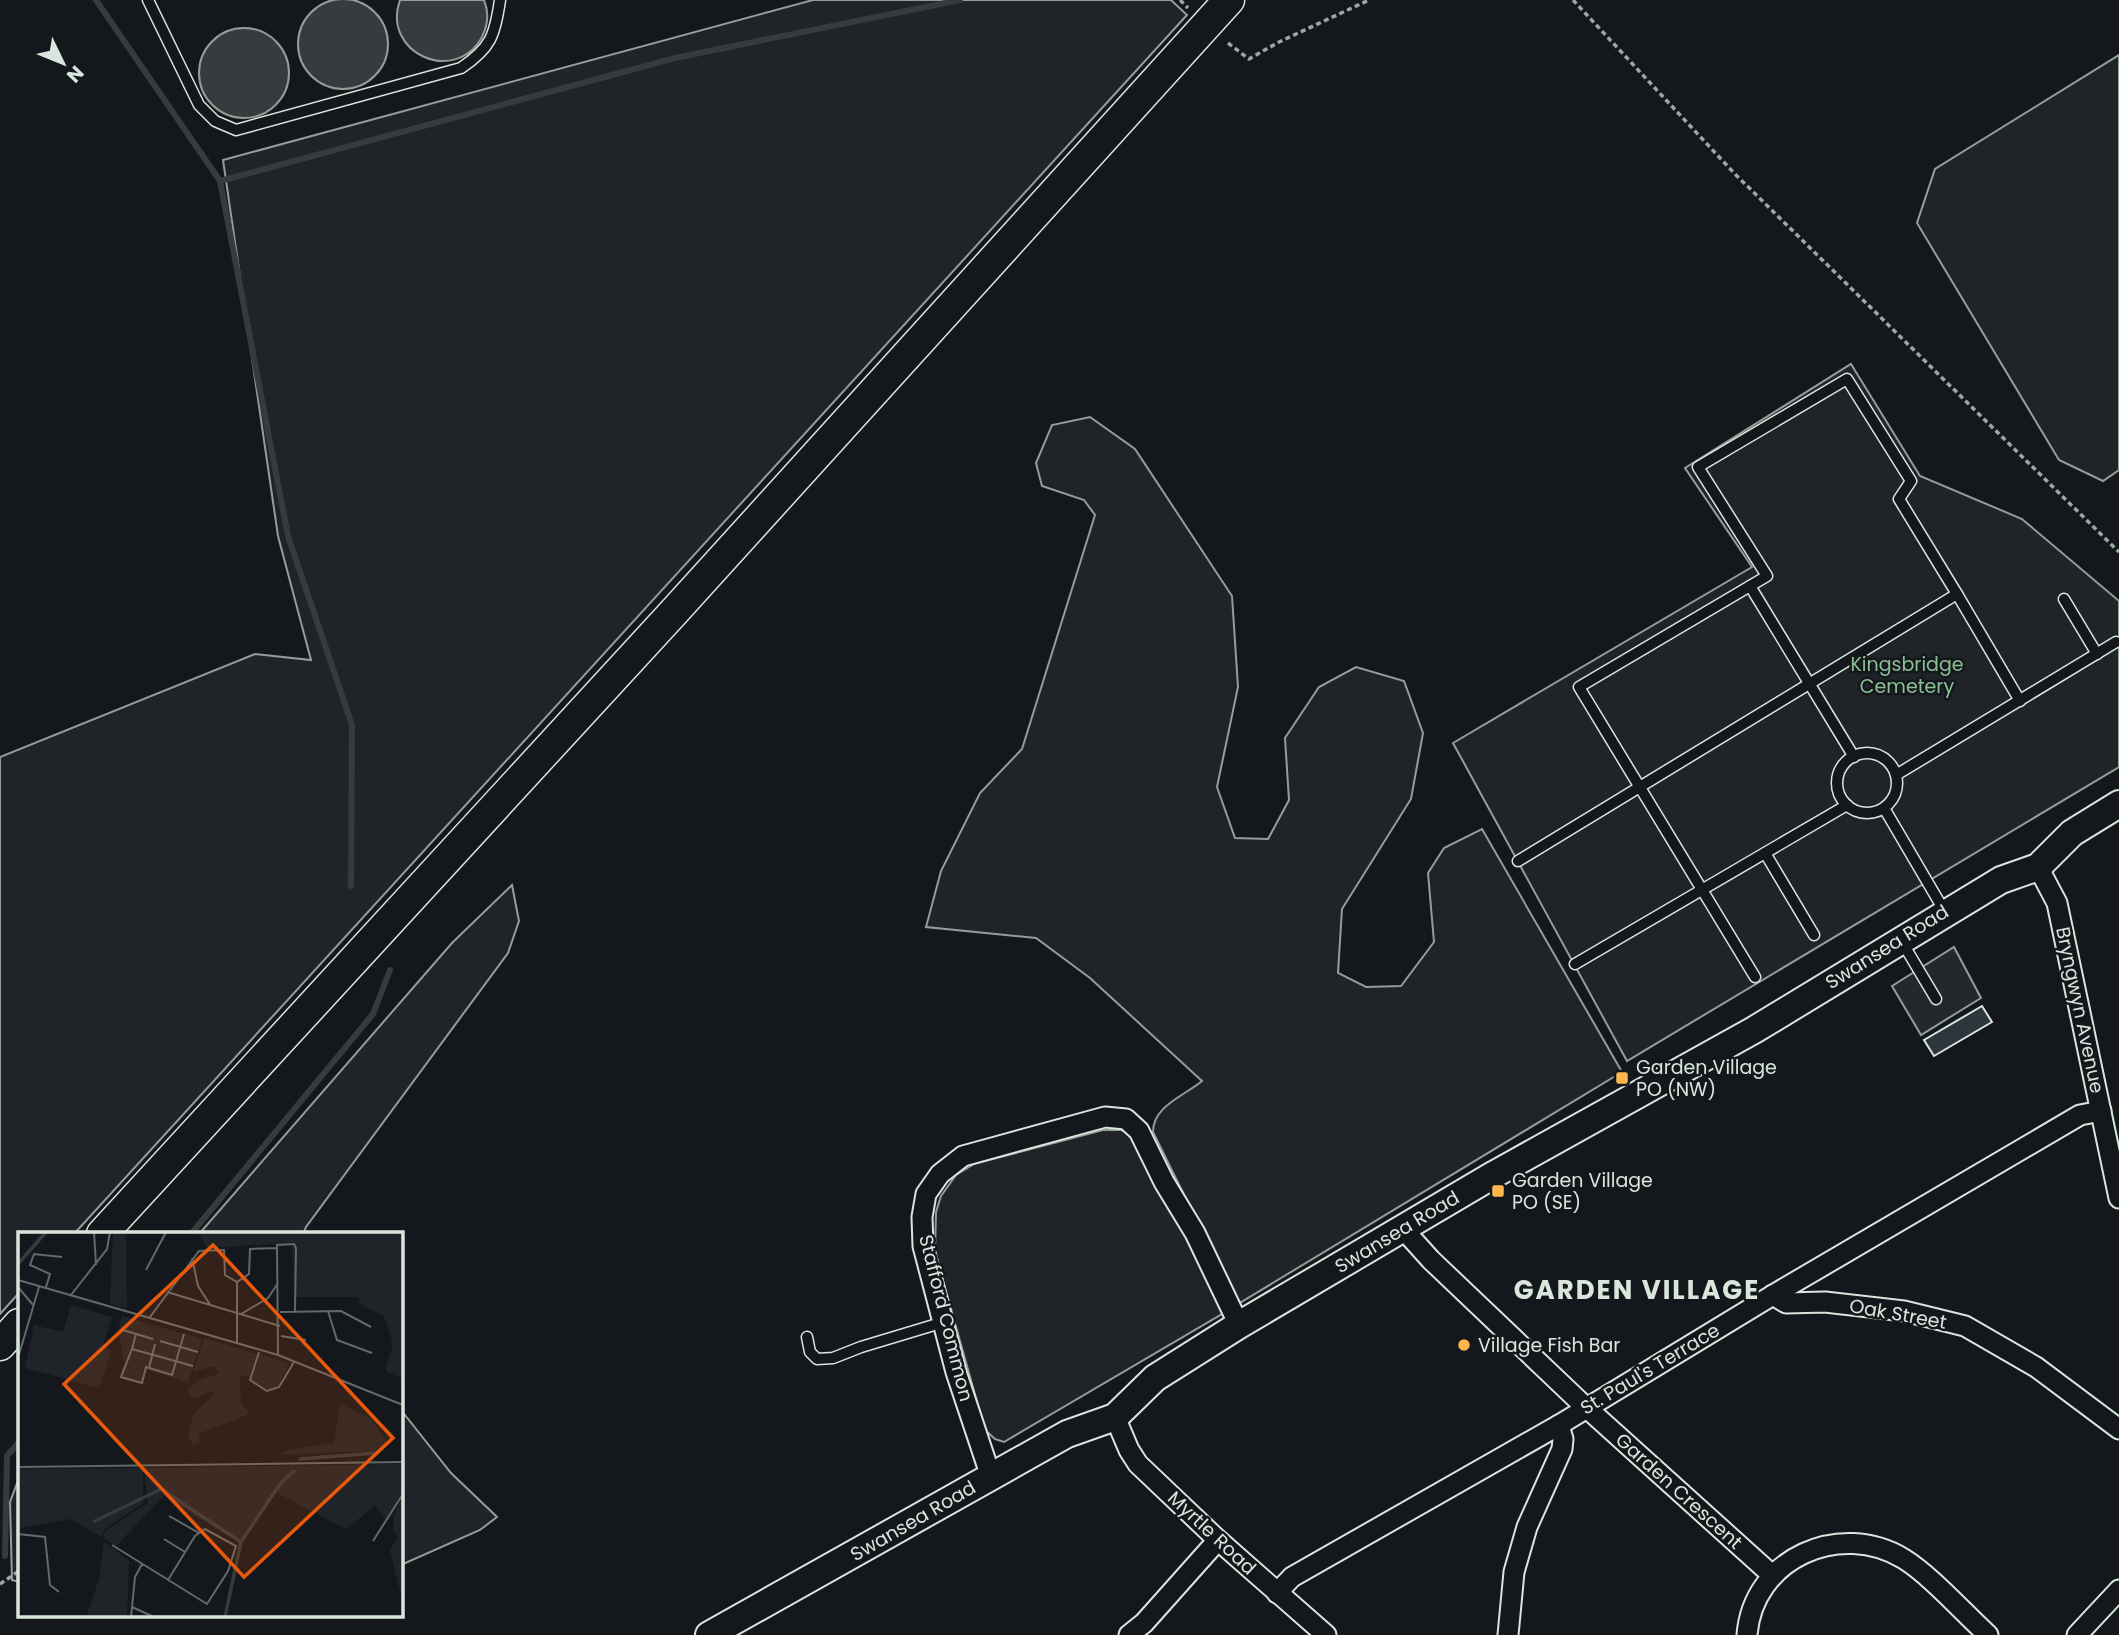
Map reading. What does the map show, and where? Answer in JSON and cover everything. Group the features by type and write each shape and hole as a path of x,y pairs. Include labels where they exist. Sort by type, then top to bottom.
{"main road":[{"path":"104,1232 691,593 1228,0"},
{"name":"Swansea Road","path":"709,1635 1067,1434 1115,1417 1155,1378 1239,1325 1495,1174 1754,1030 1945,912 2001,880 2039,867 2072,832 2119,804"},
{"path":"0,1345 18,1325"}],"street":[{"name":"Bryngwyn Avenue","path":"2039,867 2057,903 2119,1198"},
{"name":"St. Paul's Terrace","path":"1277,1593 1292,1577 1559,1425 1773,1295 2080,1115 2101,1111"},
{"name":"Stafford Common","path":"991,1477 956,1372 923,1246 922,1217 926,1194 940,1174 963,1156 1105,1117 1126,1119 1139,1132 1164,1182 1195,1233 1239,1325"},
{"name":"Garden Crescent","path":"1404,1230 1431,1260 1586,1407 1772,1575"},
{"name":"Oak Street","path":"1773,1295 1786,1303 1825,1302 1891,1310 1965,1326 2036,1367 2119,1429"},
{"name":"Myrtle Road","path":"1115,1417 1138,1464 1218,1540 1326,1635"},
{"path":"1508,1635 1514,1572 1527,1527 1562,1449 1563,1439 1559,1425"},
{"path":"1129,1635 1144,1623 1218,1540"},
{"path":"1747,1635 1756,1598 1772,1575 1793,1559 1819,1546 1845,1543 1878,1548 1905,1560 1988,1635"},
{"path":"2077,1635 2119,1590"}],"lane":[{"path":"148,0 199,105 215,121 236,130 461,68 488,46 495,32 500,0"},
{"path":"1755,977 1579,687 1767,576 1698,467 1847,379 1911,481 1899,499 2020,701"},
{"path":"1750,586 1854,757"},
{"path":"1518,861 1957,594"},
{"path":"2064,599 2097,654"},
{"path":"1896,775 2116,642"},
{"path":"1867,753 1884,758 1896,775 1895,794 1884,808 1867,813 1857,812 1847,805 1838,789 1842,768 1854,757 1867,753"},
{"path":"1575,964 1847,805"},
{"path":"1884,808 1945,912"},
{"path":"1765,853 1814,935"},
{"path":"1900,939 1936,999"},
{"path":"807,1337 810,1352 817,1359 833,1358 860,1347 944,1322"}],"path":[{"path":"1180,0 1188,8"},
{"path":"1228,43 1249,59 1368,0"},
{"path":"1573,0 1734,173 2119,552"},
{"path":"0,1584 18,1572"}],"green space":[{"path":"813,0 1171,0 1187,15 76,1232 18,1232 18,1294 0,1314 0,757 255,654 311,660 278,536 223,160"},
{"path":"2119,55 2119,470 2103,481 2059,460 1917,223 1935,169"},
{"name":"Kingsbridge Cemetery","path":"1851,364 1920,476 2022,519 2119,601 2119,767 1627,1061 1453,743 1752,567 1685,468"},
{"path":"1090,417 1135,449 1232,596 1238,687 1217,787 1235,838 1268,839 1289,800 1285,738 1319,687 1356,667 1404,681 1423,733 1411,799 1342,909 1338,973 1366,987 1401,986 1434,942 1428,873 1444,848 1482,829 1622,1072 1238,1304 1153,1132 1154,1123 1164,1108 1202,1081 1090,978 1036,938 926,927 941,871 980,793 1022,749 1095,515 1084,500 1042,486 1036,463 1052,425"},
{"path":"512,885 519,921 508,953 304,1232 201,1232 452,943"},
{"path":"1103,1130 1121,1130 1135,1136 1227,1311 1004,1442 995,1439 985,1430 935,1252 936,1212 941,1196 956,1175 974,1164"},
{"path":"402,1411 451,1473 497,1517 480,1530 402,1565"},
{"path":"18,1481 18,1582 12,1580 10,1502"}],"shaded area":[{"path":"343,-1 360,2 375,12 385,27 388,44 385,61 375,76 360,86 343,89 326,86 311,76 301,61 298,44 301,27 311,12 326,2"},
{"path":"400,0 484,0 487,23 482,37 470,52 455,59 439,61 424,57 410,48 401,35 397,19"},
{"path":"244,28 261,31 276,41 286,56 289,73 286,90 276,105 261,115 244,118 227,115 212,105 202,90 199,73 202,56 212,41 227,31"},
{"path":"1954,947 1981,998 1921,1035 1892,986"}],"building":[{"path":"1982,1006 1992,1022 1934,1056 1924,1040"}],"waterway":[{"path":"96,0 220,181 288,536 352,725 351,886"},
{"path":"220,181 675,58 960,0"},
{"path":"193,1232 373,1014 390,970"},
{"path":"5,1556 7,1456 18,1443"}],"place":[{"name":"Garden Village PO (NW)","path":"1622,1078"},
{"name":"Garden Village PO (SE)","path":"1498,1191"},
{"name":"Village Fish Bar","path":"1464,1345"}],"district":[{"name":"GARDEN VILLAGE","path":"1637,1290"}]}
